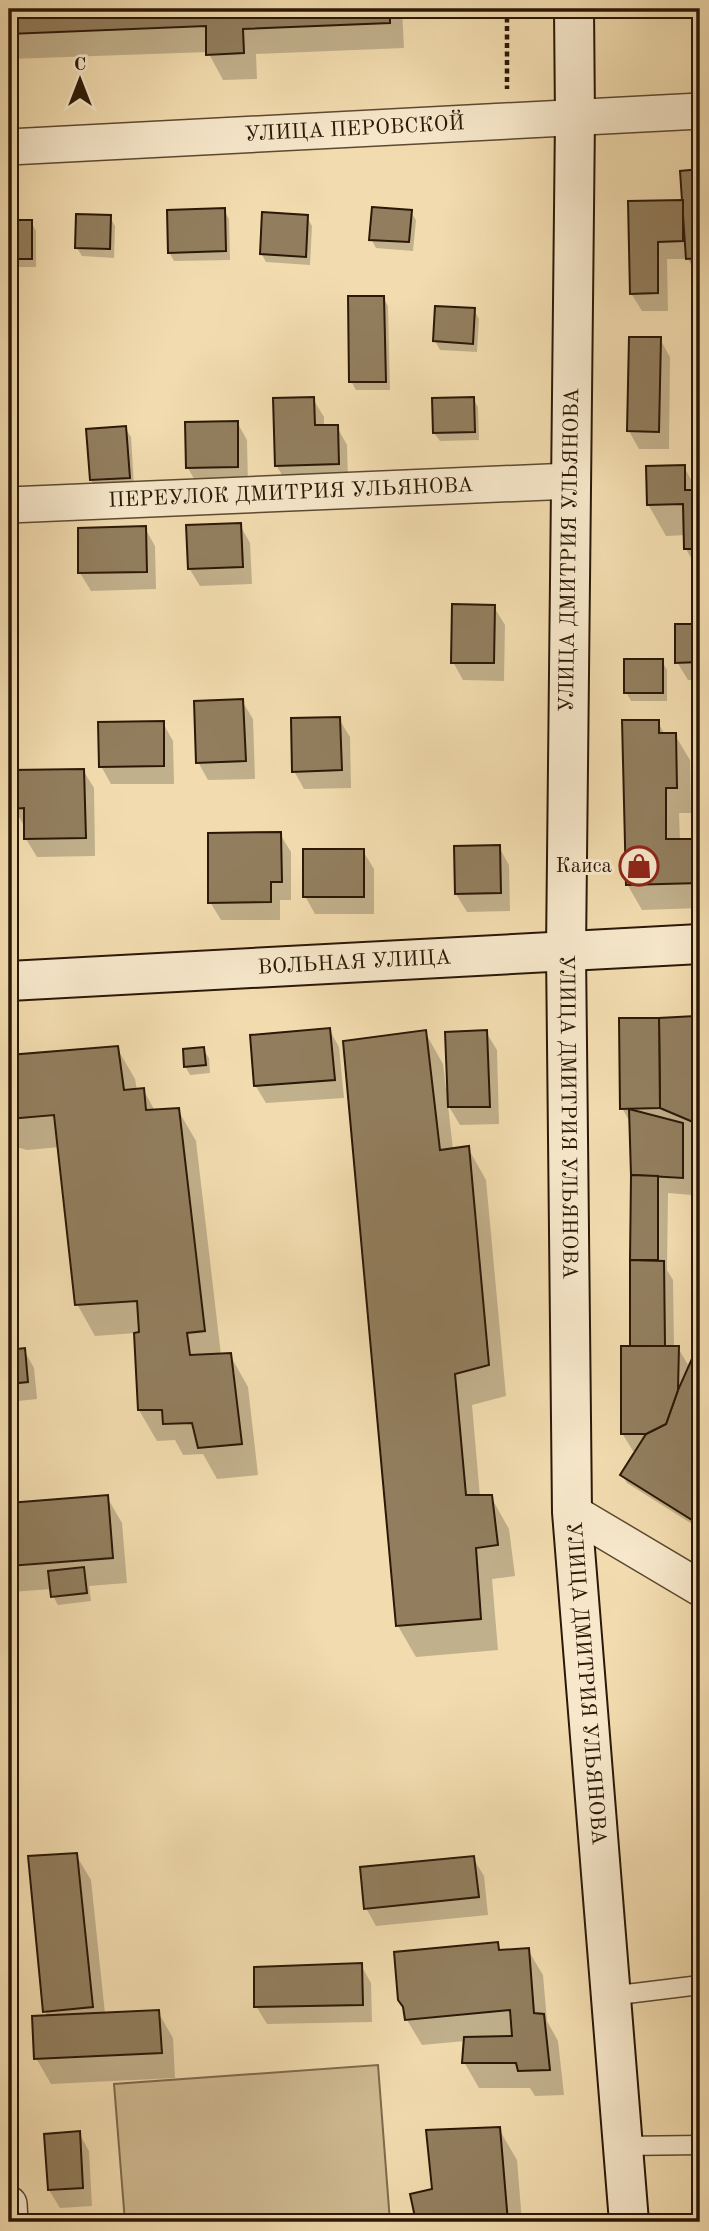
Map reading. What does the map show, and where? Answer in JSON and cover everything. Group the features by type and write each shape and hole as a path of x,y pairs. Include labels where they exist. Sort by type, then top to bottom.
{"street":[{"name":"УЛИЦА ДМИТРИЯ УЛЬЯНОВА","path":"574,9 566,951 572,1512 629,2222"},
{"name":"УЛИЦА ПЕРОВСКОЙ","path":"9,147 700,111"},
{"name":"ПЕРЕУЛОК ДМИТРИЯ УЛЬЯНОВА","path":"9,505 571,481"},
{"name":"ВОЛЬНАЯ УЛИЦА","path":"9,981 700,944"},
{"path":"572,1512 700,1588"},
{"path":"9,2204 10,2222"}],"lane":[{"path":"610,1996 700,1984"},
{"path":"623,2146 700,2144"}],"path":[{"path":"507,9 508,121"}],"shaded area":[{"path":"378,2065 390,2222 125,2222 114,2084"}],"building":[{"path":"9,9 390,9 390,23 243,29 244,53 206,55 206,26 9,34"},
{"path":"700,169 700,258 686,259 680,171"},
{"path":"683,200 683,241 658,242 658,293 630,294 628,201"},
{"path":"372,207 412,210 409,242 369,240"},
{"path":"225,208 226,251 168,253 167,210"},
{"path":"262,212 308,215 306,257 260,254"},
{"path":"76,214 111,215 110,249 75,248"},
{"path":"9,220 32,220 32,259 9,259"},
{"path":"348,296 384,296 386,382 349,382"},
{"path":"435,306 475,308 473,344 433,341"},
{"path":"629,337 661,337 659,432 627,431"},
{"path":"314,397 315,425 338,425 339,464 275,466 273,398"},
{"path":"474,397 475,432 433,433 432,398"},
{"path":"238,421 238,467 186,468 185,422"},
{"path":"126,426 130,478 90,480 86,429"},
{"path":"685,465 685,490 700,490 700,549 684,549 683,504 647,505 646,466"},
{"path":"241,523 243,567 188,569 186,525"},
{"path":"146,526 147,572 78,573 78,528"},
{"path":"452,604 495,605 494,663 451,663"},
{"path":"675,624 700,624 700,662 675,663"},
{"path":"624,659 663,659 663,693 624,693"},
{"path":"243,699 246,761 196,763 194,701"},
{"path":"340,717 342,770 292,772 291,718"},
{"path":"622,720 659,720 659,733 676,733 677,788 666,788 666,839 700,839 700,883 626,885"},
{"path":"164,721 164,766 99,767 98,722"},
{"path":"84,769 86,838 24,839 24,808 12,809 11,770"},
{"path":"281,832 282,882 271,882 271,902 208,903 208,833"},
{"path":"500,845 501,893 455,894 454,846"},
{"path":"303,849 364,849 364,897 303,897"},
{"path":"695,1016 697,1029 700,1031 700,1125 660,1108 659,1018"},
{"path":"619,1018 659,1018 660,1108 620,1109"},
{"path":"330,1028 335,1080 254,1086 250,1035"},
{"path":"426,1030 440,1150 469,1146 489,1365 455,1374 466,1495 492,1495 498,1545 476,1548 481,1619 396,1626 343,1041"},
{"path":"487,1030 490,1107 448,1107 445,1032"},
{"path":"118,1046 124,1090 144,1088 146,1110 179,1108 205,1331 187,1333 190,1355 231,1353 242,1444 198,1448 192,1423 163,1424 162,1410 138,1410 134,1333 139,1332 137,1301 75,1305 54,1115 9,1119 9,1055"},
{"path":"204,1047 206,1065 184,1067 183,1049"},
{"path":"629,1109 683,1123 683,1178 631,1175"},
{"path":"631,1175 658,1176 658,1260 630,1260"},
{"path":"630,1260 664,1261 665,1346 630,1346"},
{"path":"699,1343 700,1525 620,1475 646,1434 666,1424"},
{"path":"621,1346 679,1346 678,1390 666,1424 646,1434 621,1434"},
{"path":"25,1348 28,1382 9,1384 9,1350"},
{"path":"108,1495 113,1558 9,1566 9,1503"},
{"path":"84,1567 87,1593 51,1597 48,1571"},
{"path":"77,1853 93,2007 43,2012 28,1856"},
{"path":"474,1856 479,1897 364,1909 360,1867"},
{"path":"498,1942 499,1950 529,1948 534,2013 544,2014 550,2070 518,2071 516,2063 462,2063 464,2037 512,2036 510,2010 405,2020 403,2007 398,2000 394,1952"},
{"path":"362,1963 363,2005 254,2007 254,1967"},
{"path":"159,2010 162,2053 34,2059 32,2016"},
{"path":"500,2127 508,2222 416,2222 410,2194 432,2189 426,2130"},
{"path":"80,2131 83,2188 48,2190 44,2134"},
{"path":"83,2219 83,2222 50,2222"}],"place":[{"name":"Каиса","path":"639,866"}]}
